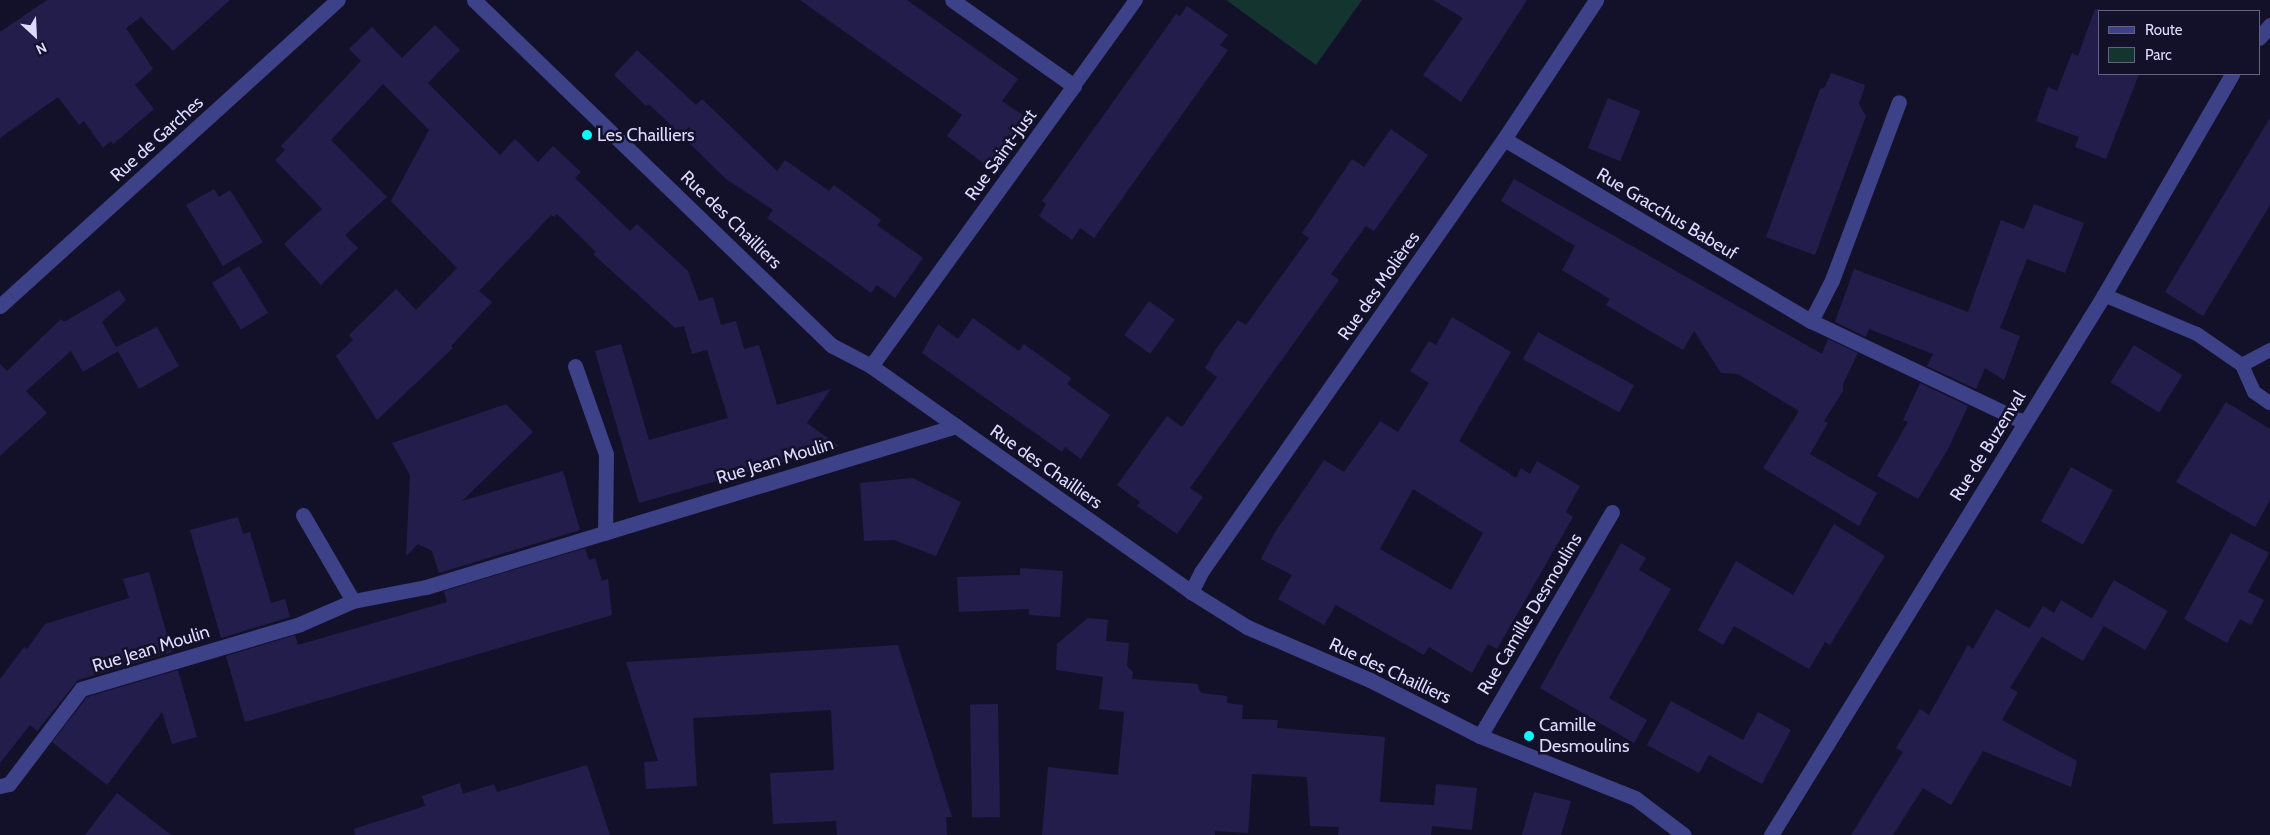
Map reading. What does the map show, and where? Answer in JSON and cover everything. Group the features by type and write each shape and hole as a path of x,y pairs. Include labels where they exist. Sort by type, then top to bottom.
{"street":[{"name":"Rue de Garches","path":"0,306 338,0"},
{"name":"Rue des Chailliers","path":"474,0 831,345 871,366 1191,592 1248,627 1370,680 1480,736 1635,798 1684,835"},
{"path":"952,0 1074,86"},
{"name":"Rue des Molières","path":"1191,592 1201,572 1504,139 1596,0"},
{"path":"2260,37 2270,25"},
{"name":"Rue de Buzenval","path":"1771,835 2104,295 2231,75"},
{"name":"Rue Saint-Just","path":"871,366 1074,86"},
{"path":"1811,321 1832,280 1899,102"},
{"name":"Rue Gracchus Babeuf","path":"1504,139 1811,321 2024,422"},
{"path":"575,366 606,454 605,533"},
{"name":"Rue Jean Moulin","path":"0,786 9,784 82,689 300,624 353,601 426,587 956,426"},
{"name":"Rue Camille Desmoulins","path":"1480,736 1612,512"},
{"path":"303,515 353,601"}],"lane":[{"path":"1074,86 1136,0"},
{"path":"2104,295 2197,334 2242,365 2254,392 2270,403"},
{"path":"2242,365 2270,350"}],"green space":[{"path":"1226,0 1362,0 1316,65"}],"building":[{"path":"47,0 230,0 173,51 141,17 126,28 153,69 135,85 154,109 113,144 111,141 103,148 84,121 79,125 58,97 0,138 0,32"},
{"path":"800,0 907,0 1018,79 1002,101 1027,118 990,168 947,136 962,115"},
{"path":"1433,0 1527,0 1461,102 1423,75 1463,18"},
{"path":"1187,6 1228,35 1220,45 1228,50 1094,238 1080,228 1072,240 1039,216 1046,204 1042,201 1176,14 1180,16"},
{"path":"2095,9 2099,9 2098,75 2139,75 2106,159 2075,147 2079,137 2036,121 2048,87 2057,91 2072,53 2078,56"},
{"path":"435,25 460,50 428,83 500,155 515,139 538,162 553,146 581,172 575,178 630,231 637,224 688,271 699,301 713,297 721,325 736,321 744,349 759,345 777,405 831,389 807,423 839,446 639,503 595,351 621,344 649,440 728,418 707,350 692,354 684,326 675,328 593,254 596,252 557,214 554,217 551,215 479,291 492,302 451,346 453,348 377,420 336,356 353,340 349,335 396,289 416,310 457,268 391,201 429,130 383,84 331,140 387,197 345,235 358,248 321,285 284,244 322,209 275,160 285,150 281,146 361,61 349,49 372,27 402,58"},
{"path":"637,50 696,105 702,99 777,171 785,160 829,191 834,185 881,220 877,225 923,258 895,298 877,285 871,293 767,218 773,210 726,179 649,104 646,106 614,75"},
{"path":"1831,73 1865,85 1859,104 1866,116 1815,255 1766,237 1820,89 1825,87"},
{"path":"1608,98 1640,111 1620,161 1588,148"},
{"path":"2270,118 2270,205 2203,316 2165,292"},
{"path":"1391,129 1428,155 1374,231 1366,226 1331,274 1339,280 1190,488 1203,497 1177,534 1137,506 1140,502 1117,485 1167,416 1182,427 1217,377 1205,368 1216,349 1238,320 1246,325 1309,238 1302,233 1352,159 1364,167"},
{"path":"1514,179 1822,354 1828,339 1858,353 1843,384 1843,391 1824,421 1828,423 1810,454 1877,493 1859,526 1763,468 1799,411 1738,374 1721,373 1694,331 1683,350 1606,305 1610,299 1562,270 1575,246 1501,201"},
{"path":"214,189 219,197 230,190 263,242 223,266 186,205"},
{"path":"2034,204 2084,223 2065,273 2027,259 2000,328 2020,336 2004,380 1985,368 1976,389 1927,366 1933,354 1869,329 1866,337 1835,322 1854,269 1968,312 2001,220 2024,229"},
{"path":"239,266 268,313 241,330 212,283"},
{"path":"119,290 126,300 102,322 116,347 157,327 179,366 139,389 118,351 83,372 71,351 26,391 47,413 0,456 0,364 7,371 61,319 64,322"},
{"path":"1149,301 1175,320 1150,354 1124,335"},
{"path":"1452,317 1511,352 1459,441 1516,478 1521,468 1530,474 1537,461 1580,486 1566,512 1573,517 1497,649 1488,644 1472,673 1429,647 1424,655 1336,605 1324,625 1278,599 1292,575 1261,559 1274,534 1324,460 1344,472 1380,421 1398,432 1429,383 1410,371 1429,341 1436,345","holes":["1413,489 1483,533 1451,590 1380,549"]},
{"path":"973,318 1019,351 1024,344 1071,378 1067,384 1110,415 1081,459 1065,447 1062,452 922,353 938,324 958,339"},
{"path":"1538,332 1634,385 1619,412 1523,359"},
{"path":"2134,345 2182,375 2159,413 2111,382"},
{"path":"1920,383 1968,406 1948,449 1918,499 1877,476 1908,422 1903,420"},
{"path":"2226,402 2270,429 2270,500 2255,527 2176,482"},
{"path":"506,404 533,432 462,501 563,471 580,530 439,573 432,551 418,544 406,556 410,475 392,443"},
{"path":"2071,467 2113,490 2083,544 2041,521"},
{"path":"913,478 961,502 936,556 894,540 864,541 860,483"},
{"path":"238,517 243,534 250,532 271,603 285,599 290,617 221,638 190,530"},
{"path":"1834,524 1885,556 1830,645 1825,642 1809,669 1734,626 1723,645 1698,630 1736,561 1793,595"},
{"path":"2231,533 2269,553 2248,592 2264,600 2251,625 2240,619 2227,643 2184,619"},
{"path":"1621,543 1646,558 1639,570 1671,589 1609,698 1647,720 1634,743 1540,688"},
{"path":"585,548 589,560 595,558 602,581 608,579 612,615 245,722 226,656 295,635 298,645 447,602 444,591"},
{"path":"1020,568 1063,571 1060,617 1029,615 1029,609 959,612 957,577 1020,575"},
{"path":"149,572 172,652 78,680 37,731 30,725 0,763 0,679 24,647 27,649 45,624 129,598 123,579"},
{"path":"2114,580 2168,611 2145,650 2092,619"},
{"path":"2061,600 2104,626 2083,661 2029,629 2043,606 2054,613"},
{"path":"1996,609 2042,636 2010,688 2018,692 2002,720 2077,761 2071,787 1983,751 1951,805 1923,788 1893,835 1851,835 1903,752 1896,748 1920,709 1929,715 1968,645 1973,649"},
{"path":"1088,618 1108,620 1106,641 1129,643 1127,666 1133,672 1132,679 1197,684 1201,693 1227,696 1227,703 1243,705 1242,719 1278,720 1277,728 1385,737 1380,802 1434,805 1436,784 1477,788 1472,830 1432,826 1431,835 1338,835 1339,827 1310,826 1307,777 1252,774 1248,833 1215,831 1215,835 1042,835 1048,767 1118,775 1124,712 1099,709 1103,677 1056,670 1057,644"},
{"path":"898,645 952,817 946,817 947,835 837,835 836,821 773,824 770,773 834,770 831,710 693,718 697,786 646,789 644,762 658,761 626,662"},
{"path":"178,670 197,737 172,744 162,712 107,785 52,742 87,697"},
{"path":"1671,701 1743,740 1758,712 1791,730 1762,784 1709,755 1699,773 1647,745"},
{"path":"970,704 998,704 1000,817 972,817"},
{"path":"587,765 610,835 355,835 354,829 425,806 422,796 460,783 463,794 494,784 497,792"},
{"path":"1534,792 1571,801 1561,835 1522,835"},
{"path":"117,793 171,835 85,835"}],"place":[{"name":"Les Chailliers","path":"587,135"},
{"name":"Camille Desmoulins","path":"1529,736"}]}
